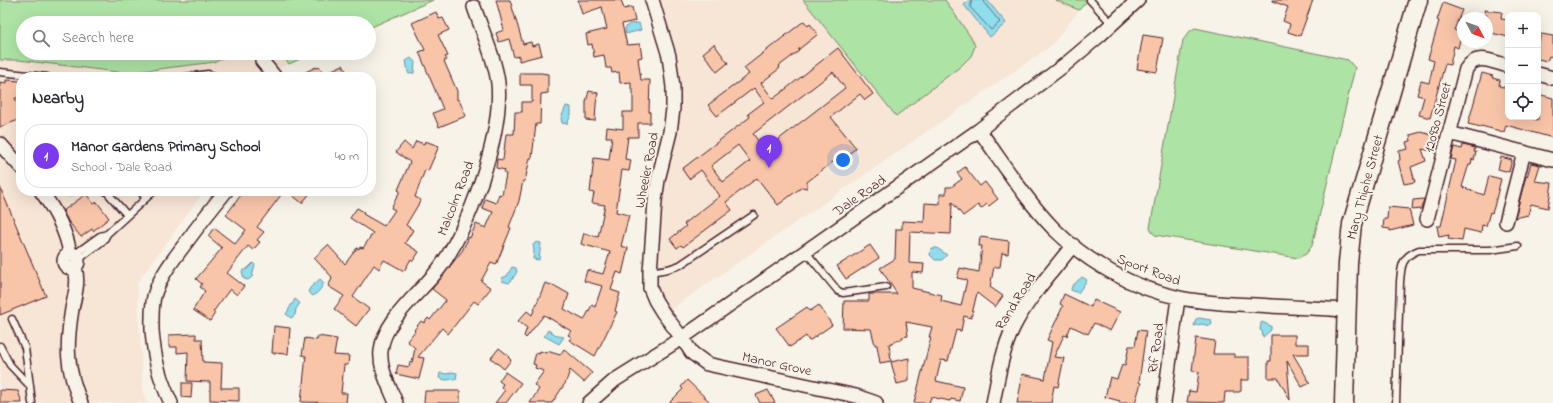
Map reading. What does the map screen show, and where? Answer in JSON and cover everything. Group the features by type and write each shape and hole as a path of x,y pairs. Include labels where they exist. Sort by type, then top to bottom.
{"street":[{"name":"Wheeler Road","path":"652,0 668,56 673,87 673,102 670,132 658,180 655,201 650,288 655,300 682,338"},
{"name":"Dale Road","path":"589,403 615,380 682,338 979,130 1067,63 1138,0"},
{"name":"Mary Thiphe Street","path":"1344,403 1346,310 1349,243 1352,224 1418,0"},
{"name":"Malcolm Road","path":"396,403 382,366 381,351 385,336 390,326 438,270 460,236 482,180 494,133 498,83 494,66 474,8"},
{"name":"120930 Street","path":"1427,219 1464,75 1470,63 1474,60 1480,59 1505,65"},
{"path":"262,62 271,72"},
{"path":"1541,75 1553,78"},
{"name":"Sport Road","path":"979,130 1038,211 1073,245 1104,269 1137,285 1178,298 1224,303 1346,310"},
{"path":"1449,133 1553,160"},
{"path":"0,144 16,162"},
{"path":"1506,222 1524,152"},
{"path":"44,196 65,233 73,260 70,276 77,288 70,327 68,354 70,371 81,403"},
{"path":"171,403 159,374 153,348 152,311 155,295 161,278 173,260 222,196"},
{"name":"Rand Road","path":"993,403 1004,352 1013,329 1042,285 1073,245"},
{"name":"Rif Road","path":"1164,403 1178,298"},
{"name":"Manor Grove","path":"682,338 692,353 707,364 856,396 876,403"}],"lane":[{"path":"1090,0 1112,24"},
{"path":"0,72 16,74"},
{"path":"110,196 128,216"},
{"path":"73,260 100,236 107,234 148,196"},
{"path":"650,272 668,269 680,264 754,215"},
{"path":"1396,403 1400,282 1402,264 1405,258 1409,254 1419,250 1490,250 1518,246"},
{"path":"805,251 838,291 843,293 886,287"},
{"path":"12,319 25,348 32,403"},
{"path":"0,346 10,365 30,386"}],"shaded area":[{"path":"0,0 434,0 376,26 376,16 16,16 16,60 297,60 270,72 16,72 16,196 200,196 137,283 143,392 147,403 0,403"},
{"path":"652,0 1088,0 1052,45 665,313 647,275 673,109"}],"green space":[{"path":"0,0 433,0 376,25 376,16 16,16 16,60 0,60"},
{"path":"803,0 945,0 972,39 975,46 971,56 961,66 896,116"},
{"path":"1055,0 1088,0 1079,10"},
{"path":"1195,28 1348,60 1355,68 1312,246 1306,254 1298,258 1155,235 1150,228 1183,40 1190,31"},
{"path":"19,60 219,60 215,62 134,72 118,72"},
{"path":"286,60 298,60 289,64"}],"water":[{"path":"970,0 987,0 1006,23 990,37 964,5"},
{"path":"639,23 641,30 626,34 625,28 629,24"},
{"path":"411,58 415,62 414,73 409,74 406,61"},
{"path":"566,106 571,107 571,115 567,124 562,123 561,118"},
{"path":"536,242 541,243 539,260 533,259 533,245"},
{"path":"931,248 937,248 947,255 942,260 935,260 930,255"},
{"path":"253,263 255,265 252,277 248,280 244,279 242,271 247,269"},
{"path":"512,267 516,268 517,272 512,280 509,283 502,281 502,278 507,276"},
{"path":"1082,277 1087,280 1078,293 1071,290 1072,286"},
{"path":"320,279 324,283 319,291 313,296 308,292 310,288"},
{"path":"295,299 300,303 296,309 295,315 291,318 286,314"},
{"path":"1196,319 1211,320 1212,324 1210,326 1202,324 1194,326"},
{"path":"1262,322 1271,326 1271,330 1263,337 1262,331 1260,330"},
{"path":"548,330 558,336 564,337 559,344 544,336"},
{"path":"452,372 457,373 456,379 446,380 439,378 440,373 447,374"}],"building":[{"path":"496,0 510,0 523,44 531,42 532,46 539,44 542,55 519,61 519,56 514,57 509,39 499,42 496,33 504,30"},
{"path":"578,0 621,0 624,9 632,7 635,21 622,24 627,45 640,44 642,57 638,58 641,80 650,80 650,123 638,123 638,137 628,137 625,159 631,160 629,171 622,170 616,212 629,215 621,246 628,248 622,274 617,272 611,290 620,293 615,311 617,312 595,356 569,340 572,337 568,335 571,331 544,315 526,338 524,336 527,328 518,321 527,311 532,315 545,283 555,286 569,294 564,309 584,320 592,305 595,307 602,286 584,281 587,270 603,274 610,252 581,244 584,233 598,237 605,205 592,203 594,193 590,192 594,158 609,160 612,137 606,137 607,127 623,129 623,112 633,112 633,89 631,89 631,82 620,83 619,72 612,73 611,68 606,68 604,55 594,57 592,44 588,45 586,34 607,29 602,7 582,14"},
{"path":"1272,0 1313,0 1300,36 1288,32 1290,24 1283,21 1288,7"},
{"path":"1443,3 1462,10 1461,12 1457,12 1457,22 1454,30 1457,31 1457,48 1454,46 1450,65 1445,64 1430,118 1419,115 1424,97 1417,95 1421,81 1429,83 1434,61 1428,59 1439,21 1437,20"},
{"path":"1484,10 1502,12 1501,19 1505,20 1505,36 1493,33 1493,12 1485,12"},
{"path":"436,12 439,19 443,18 449,30 438,35 448,56 445,57 447,60 444,61 457,91 457,100 459,100 466,116 439,127 433,113 443,109 419,52 425,50 412,23"},
{"path":"804,21 808,26 810,24 818,34 761,83 773,99 838,48 873,94 865,100 860,94 831,117 856,148 840,161 838,158 807,182 807,188 802,187 778,205 757,178 726,202 732,210 683,247 681,245 677,248 670,239 686,226 684,224 720,196 701,170 689,179 682,169 750,117 748,114 764,102 754,88 717,116 708,105 749,74 744,68","holes":["833,72 845,88 765,150 753,134","738,145 750,161 723,182 711,166"]},
{"path":"1541,34 1553,36 1553,57 1549,56 1547,61 1541,60"},
{"path":"1143,35 1163,38 1157,72 1137,69"},
{"path":"714,44 728,63 717,72 703,53"},
{"path":"343,65 346,72 327,72"},
{"path":"316,67 320,67 322,72 306,72"},
{"path":"520,73 548,74 548,93 541,94 540,124 536,124 532,158 530,158 519,201 509,227 511,228 496,265 491,263 481,281 491,288 478,304 474,301 448,334 442,328 418,357 424,358 419,379 396,374 398,365 409,367 410,362 412,363 415,348 407,341 415,331 414,330 421,321 424,323 428,318 430,320 446,300 432,289 462,251 476,224 486,228 493,212 482,208 485,199 496,203 499,194 502,195 506,174 504,173 505,170 496,168 497,159 503,160 506,134 514,134 515,112 522,112 522,102 532,102 532,85 520,85"},
{"path":"1482,73 1500,80 1499,86 1505,87 1505,120 1541,120 1541,95 1553,98 1553,138 1506,125 1504,132 1468,124"},
{"path":"6,80 16,81 16,121 0,127 0,82 6,83"},
{"path":"589,91 598,93 595,121 586,120 586,102"},
{"path":"1421,132 1440,137 1436,152 1422,149 1426,161 1411,167 1415,182 1404,184 1398,161 1400,160 1399,151 1408,149 1406,142 1411,141 1410,135"},
{"path":"416,141 424,144 425,141 439,146 428,171 425,170 415,197 421,200 406,225 413,230 405,243 419,252 413,261 411,259 404,271 384,260 379,269 374,265 353,297 369,309 356,326 334,309 344,296 328,286 332,277 314,258 328,245 345,264 357,248 363,248 373,233 350,218 357,208 364,212 363,214 384,226 395,210 391,208 400,191 398,190 410,162 396,152 404,142 412,149"},
{"path":"1463,145 1475,148 1474,152 1476,152 1474,160 1472,159 1471,164 1469,164 1462,187 1484,195 1489,176 1501,179 1494,207 1492,213 1490,212 1486,226 1482,225 1481,233 1464,229 1462,241 1448,239 1449,235 1439,237 1437,226 1441,226 1456,160 1451,159 1454,147 1462,149"},
{"path":"1501,157 1512,160 1509,172 1498,169"},
{"path":"1531,163 1540,165 1535,181 1552,183 1548,208 1531,204 1528,215 1515,218 1526,176 1527,177"},
{"path":"965,167 980,186 985,182 998,199 989,206 987,204 981,209 978,205 963,216 952,202 951,234 910,232 909,263 924,264 923,273 912,272 912,288 942,295 941,301 961,306 967,280 957,278 960,268 979,272 982,246 979,246 980,237 1009,241 1008,254 1002,253 1000,267 994,267 990,287 1003,296 995,307 977,293 971,318 964,316 961,331 956,330 948,361 941,360 936,381 963,387 960,401 951,399 950,401 931,397 929,403 914,403 931,337 929,337 932,327 906,322 908,336 902,337 902,339 889,344 891,361 880,363 877,345 875,345 871,329 843,328 844,301 869,301 869,294 897,294 880,268 895,259 896,229 902,229 902,221 924,222 925,203 940,204 940,194 946,194 946,187 951,187 962,179 957,173"},
{"path":"0,187 46,296 0,315"},
{"path":"83,196 88,196 94,204 97,202 109,218 93,231 92,229 81,237 68,221 63,211"},
{"path":"240,196 280,196 257,227 264,232 257,240 260,242 253,250 248,246 227,273 244,286 237,295 230,289 213,312 215,313 210,321 193,310 205,291 200,287 202,284 196,279 222,248 208,236 214,228 235,244 246,230 226,215"},
{"path":"293,196 308,196 302,203"},
{"path":"1424,199 1421,209 1412,210 1413,200"},
{"path":"1388,207 1409,209 1413,225 1390,231 1390,229 1383,228 1384,219 1387,219"},
{"path":"870,245 879,258 846,279 837,266"},
{"path":"1064,294 1091,307 1094,300 1120,312 1110,331 1094,323 1088,334 1071,326 1067,336 1064,335 1054,357 1064,358 1058,387 1054,386 1051,403 1017,403 1022,374 1045,379 1052,342 1047,340 1063,306 1060,304"},
{"path":"819,305 832,325 809,341 806,336 790,347 776,328 807,307 810,311"},
{"path":"274,326 290,328 288,354 272,353"},
{"path":"1138,330 1146,331 1139,382 1141,383 1135,403 1119,403 1120,401 1105,397 1110,377 1117,379 1122,365 1125,366 1129,346 1135,346"},
{"path":"196,334 196,339 202,339 203,362 222,363 221,388 239,388 239,401 210,400 210,382 187,381 188,352 177,353 177,347 169,347 169,335"},
{"path":"1271,335 1295,335 1295,344 1309,344 1309,354 1293,354 1310,383 1302,387 1287,361 1290,400 1278,378 1268,378 1268,361 1271,361"},
{"path":"318,336 337,339 334,355 349,356 348,365 344,365 341,393 347,393 346,403 301,402 306,356 302,355 305,338 317,340"},
{"path":"1196,338 1215,341 1213,354 1234,354 1234,357 1249,357 1249,380 1241,380 1241,391 1239,392 1225,392 1224,403 1187,402 1189,391 1196,392 1199,372 1192,371"},
{"path":"499,348 509,356 508,357 511,360 504,369 491,358"},
{"path":"564,349 592,373 584,382 570,370 566,382 552,403 530,403 539,389 534,385 544,371 535,368 536,365 533,364 536,353 539,354 540,351 546,353 547,351 560,355"},
{"path":"909,358 909,381 897,384 891,362"},
{"path":"505,372 521,383 506,403 495,403 505,390 501,387 503,384 499,381"},
{"path":"687,380 711,403 669,403 683,389 681,387"},
{"path":"182,383 192,383 191,398 182,397"},
{"path":"0,390 18,391 22,403 0,403"},
{"path":"768,390 775,403 760,403 756,395"},
{"path":"425,391 460,391 460,403 424,403"}],"place":[{"name":"Manor Gardens Primary School","path":"769,168"}]}
